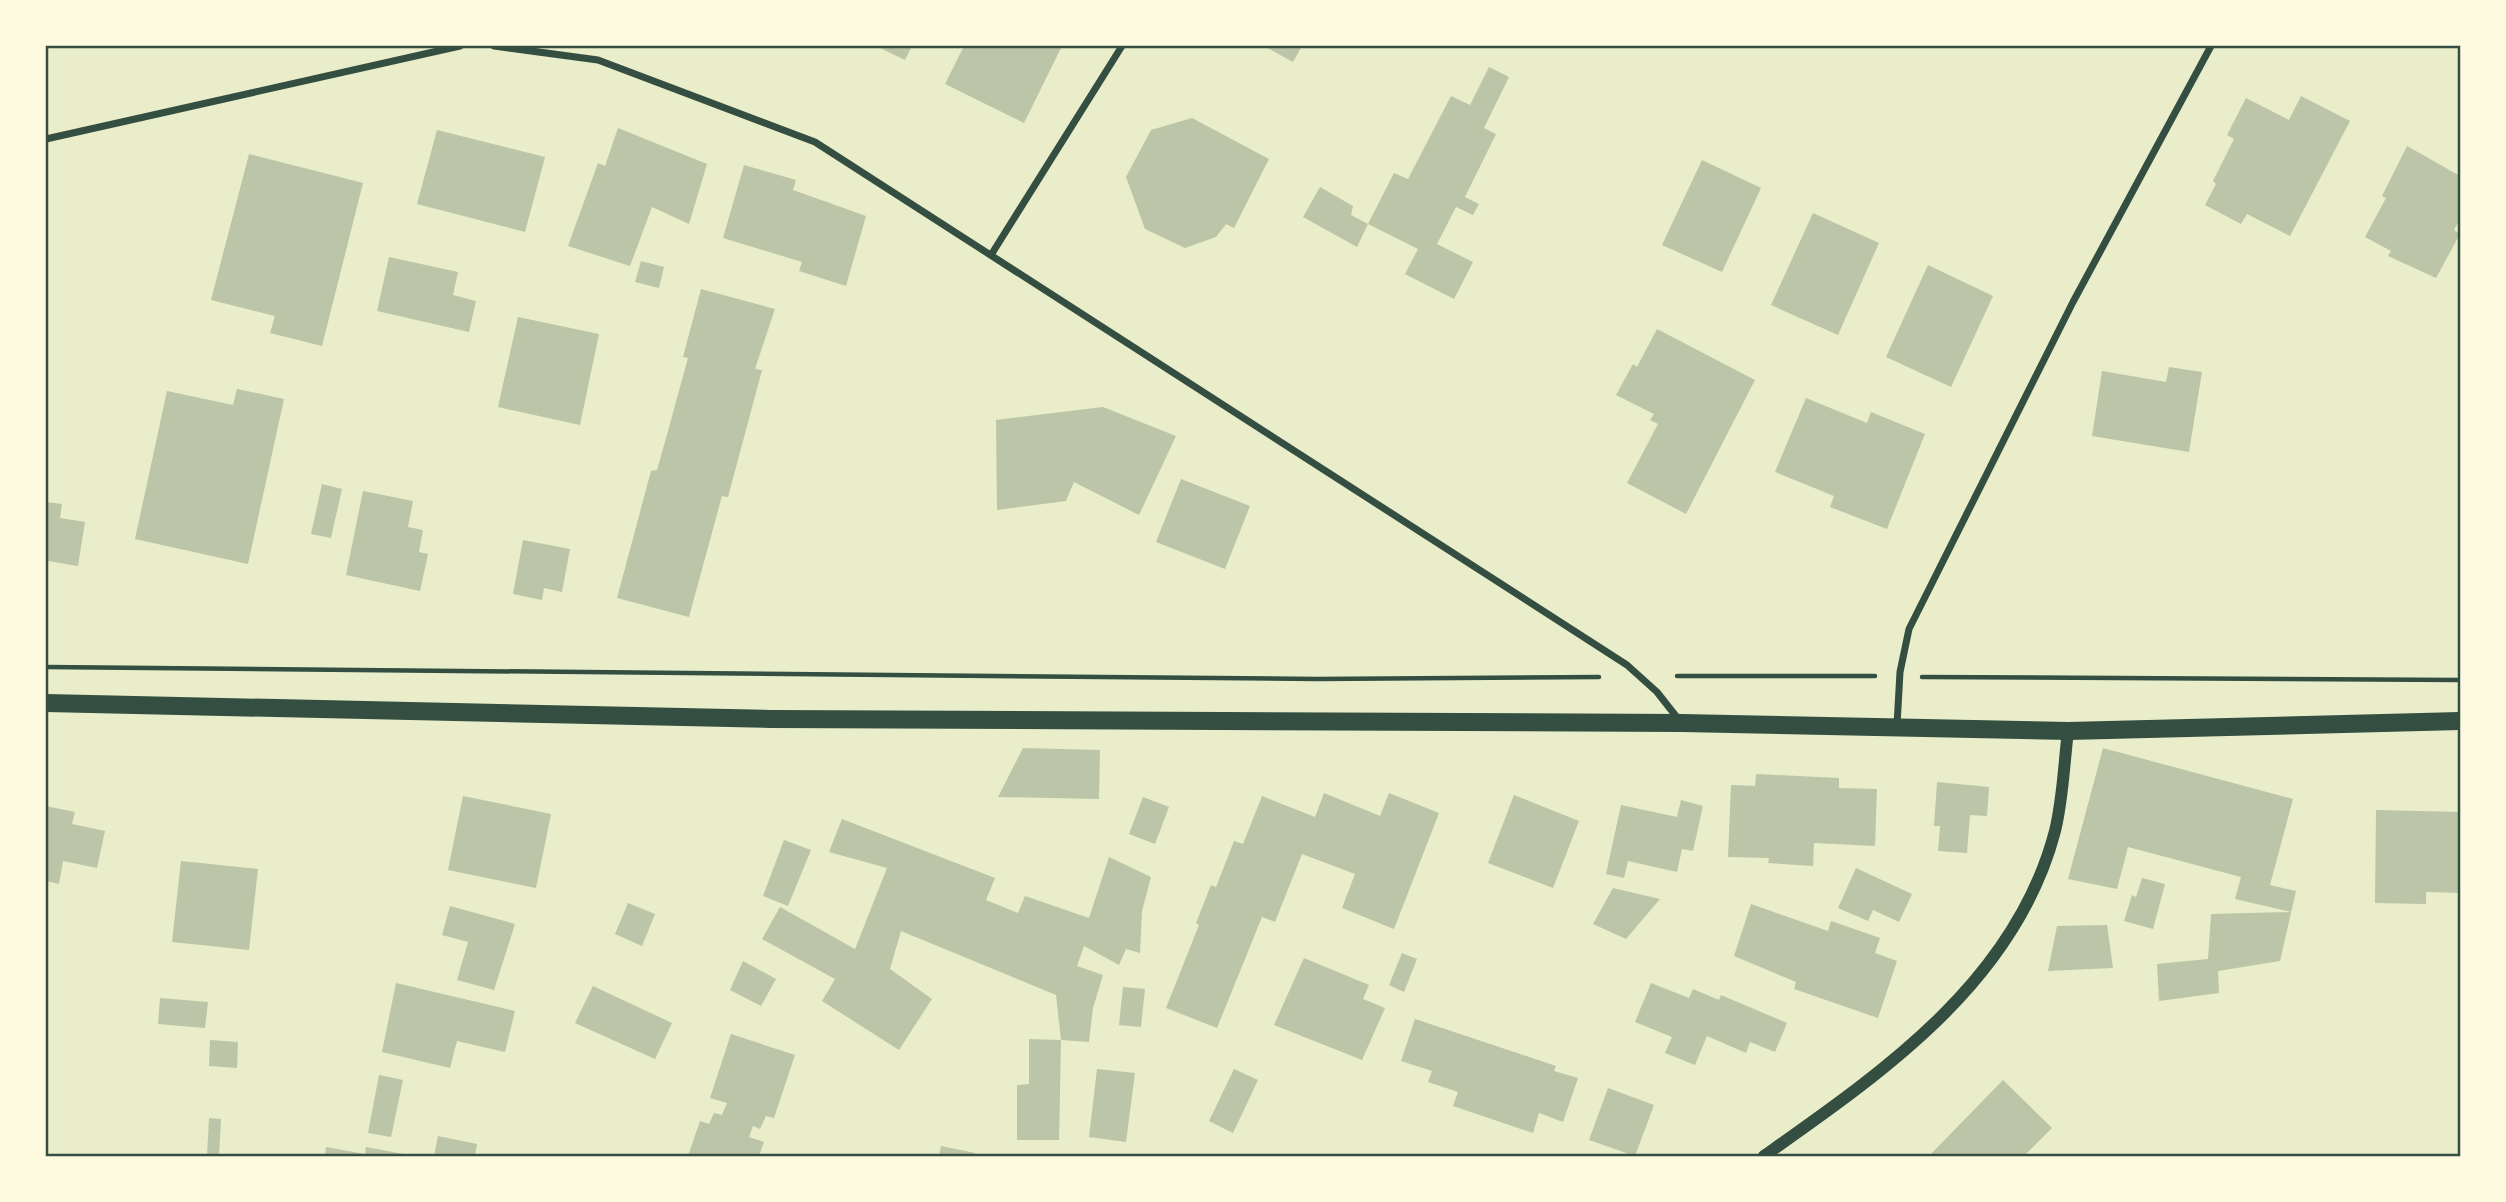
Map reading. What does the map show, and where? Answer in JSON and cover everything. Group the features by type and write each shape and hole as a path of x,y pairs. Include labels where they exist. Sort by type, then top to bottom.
{"main road":[{"path":"46,703 771,719 1682,723 2068,731 2460,721"}],"street":[{"path":"46,138 460,46"},
{"path":"494,46 598,60 815,142 1626,665 1657,692 1682,723"},
{"path":"991,255 1122,46"},
{"path":"1897,726 1900,672 1909,629 2073,302 2211,46"},
{"path":"1764,1157 1898,1059 1998,955 2029,900 2055,831 2068,731"}],"path":[{"path":"46,667 1317,679 1607,677"},
{"path":"1676,676 1883,676"},
{"path":"1910,677 2460,680"}],"building":[{"path":"876,46 912,46 905,60"},
{"path":"964,46 1062,46 1024,123 945,84"},
{"path":"1264,46 1302,46 1293,62"},
{"path":"1489,67 1509,77 1484,128 1496,134 1465,197 1479,204 1473,215 1456,207 1437,244 1473,262 1454,299 1405,274 1418,249 1368,224 1394,173 1408,179 1451,96 1470,105"},
{"path":"2301,96 2350,121 2290,236 2247,214 2241,224 2205,205 2216,184 2213,181 2234,139 2227,135 2246,98 2289,120"},
{"path":"1192,118 1269,159 1234,228 1226,224 1216,237 1185,248 1145,229 1126,177 1151,130"},
{"path":"618,128 707,164 689,224 652,207 630,266 568,246 598,163 605,166"},
{"path":"437,130 545,157 525,232 417,204"},
{"path":"2407,146 2460,176 2460,219 2454,230 2460,234 2436,278 2388,256 2391,251 2365,237 2386,198 2382,196"},
{"path":"249,154 363,183 322,346 270,333 275,316 211,300"},
{"path":"1702,160 1761,188 1722,272 1662,245"},
{"path":"744,165 796,180 793,190 866,216 846,286 799,271 802,262 723,238"},
{"path":"1320,187 1353,206 1351,215 1368,224 1357,247 1303,217"},
{"path":"1813,213 1879,243 1838,335 1771,305"},
{"path":"389,257 458,272 453,295 476,301 469,332 377,311"},
{"path":"641,261 664,267 659,288 635,282"},
{"path":"1928,265 1993,296 1951,387 1886,357"},
{"path":"701,289 775,309 755,369 762,370 728,497 722,496 689,617 617,598 651,471 657,470 688,358 683,357"},
{"path":"518,317 599,334 580,425 498,407"},
{"path":"1657,329 1755,380 1686,514 1627,483 1658,424 1650,420 1654,414 1616,395 1633,364 1637,367"},
{"path":"2169,367 2202,372 2189,452 2092,436 2102,371 2166,382"},
{"path":"237,389 284,399 248,564 135,539 167,391 233,405"},
{"path":"1806,398 1867,423 1871,412 1925,434 1887,529 1830,507 1834,496 1775,472"},
{"path":"1103,407 1176,436 1139,515 1074,482 1066,501 997,510 996,420"},
{"path":"1181,479 1250,506 1225,569 1156,542"},
{"path":"322,484 342,489 331,538 311,534"},
{"path":"363,491 413,501 408,527 423,530 419,552 428,554 420,591 346,575"},
{"path":"46,502 62,504 60,518 85,522 78,566 48,561"},
{"path":"523,540 570,549 562,592 544,588 542,600 513,594"},
{"path":"1023,748 1100,750 1099,799 998,797"},
{"path":"2103,748 2293,799 2270,885 2296,891 2280,961 2218,971 2219,993 2159,1001 2157,964 2208,959 2211,914 2291,912 2235,899 2241,877 2128,847 2117,889 2068,879"},
{"path":"1756,774 1839,778 1839,788 1877,789 1875,846 1814,843 1813,866 1768,863 1769,858 1728,857 1731,785 1755,786"},
{"path":"1937,782 1989,787 1987,816 1970,815 1967,853 1938,851 1940,826 1934,826"},
{"path":"1324,793 1380,816 1389,793 1439,813 1394,929 1342,908 1355,874 1302,854 1275,922 1262,917 1217,1028 1166,1008 1199,925 1196,923 1211,885 1216,887 1234,841 1243,844 1262,796 1315,817"},
{"path":"1514,795 1579,821 1553,888 1488,863"},
{"path":"463,796 551,814 536,888 448,870"},
{"path":"1143,797 1169,807 1155,844 1129,834"},
{"path":"1681,800 1703,806 1693,851 1682,849 1677,872 1628,861 1624,878 1606,874 1621,805 1677,817"},
{"path":"46,806 75,812 72,824 105,831 97,868 63,861 59,884 46,881"},
{"path":"2376,810 2460,812 2460,893 2426,892 2426,904 2375,903"},
{"path":"842,819 995,878 986,900 1018,913 1025,896 1089,918 1109,857 1151,877 1142,911 1140,953 1126,949 1119,965 1084,946 1077,966 1103,975 1093,1008 1089,1042 1061,1040 1056,995 901,931 890,969 932,999 899,1050 822,1001 835,979 762,939 780,907 855,949 887,868 829,852"},
{"path":"784,840 811,850 788,906 763,896"},
{"path":"181,861 258,869 249,950 172,942"},
{"path":"1856,868 1912,894 1899,922 1873,910 1868,921 1838,908"},
{"path":"2142,878 2165,884 2153,929 2124,921 2132,895 2136,897"},
{"path":"1613,888 1660,899 1626,939 1593,924"},
{"path":"628,903 655,914 642,946 615,934"},
{"path":"1751,904 1828,931 1831,921 1880,938 1875,953 1897,961 1878,1018 1794,989 1796,982 1734,956"},
{"path":"450,906 515,924 494,990 457,980 468,942 442,935"},
{"path":"2107,925 2113,968 2048,971 2057,926"},
{"path":"1402,953 1417,959 1404,992 1389,985"},
{"path":"1304,958 1369,985 1363,999 1385,1008 1362,1060 1274,1025"},
{"path":"743,961 776,979 761,1006 730,990"},
{"path":"396,983 515,1011 505,1052 457,1041 450,1068 382,1052"},
{"path":"1651,983 1689,998 1693,989 1719,1000 1721,995 1787,1023 1775,1052 1750,1042 1746,1053 1707,1036 1695,1065 1665,1053 1672,1037 1635,1022"},
{"path":"593,986 672,1023 655,1059 575,1023"},
{"path":"1123,987 1145,989 1141,1027 1119,1025"},
{"path":"160,998 208,1002 205,1028 158,1024"},
{"path":"1415,1019 1556,1066 1554,1071 1578,1078 1563,1122 1539,1113 1533,1133 1453,1106 1458,1092 1428,1082 1432,1071 1401,1061"},
{"path":"731,1034 795,1055 774,1118 766,1116 760,1129 753,1126 749,1137 764,1142 759,1156 688,1156 700,1121 709,1124 714,1113 722,1115 727,1103 710,1098"},
{"path":"1029,1039 1061,1040 1059,1140 1017,1140 1017,1085 1029,1084"},
{"path":"210,1040 238,1042 237,1068 209,1066"},
{"path":"1097,1069 1135,1073 1126,1142 1089,1137"},
{"path":"1234,1069 1258,1080 1233,1133 1209,1121"},
{"path":"379,1075 403,1080 391,1137 368,1133"},
{"path":"2003,1080 2052,1128 2024,1156 1929,1156"},
{"path":"1608,1088 1654,1105 1635,1156 1589,1140"},
{"path":"209,1118 221,1119 219,1156 207,1156"},
{"path":"438,1136 477,1144 475,1156 434,1156"},
{"path":"941,1146 975,1153 974,1156 939,1156"},
{"path":"326,1147 365,1154 366,1147 414,1156 325,1156"}]}
